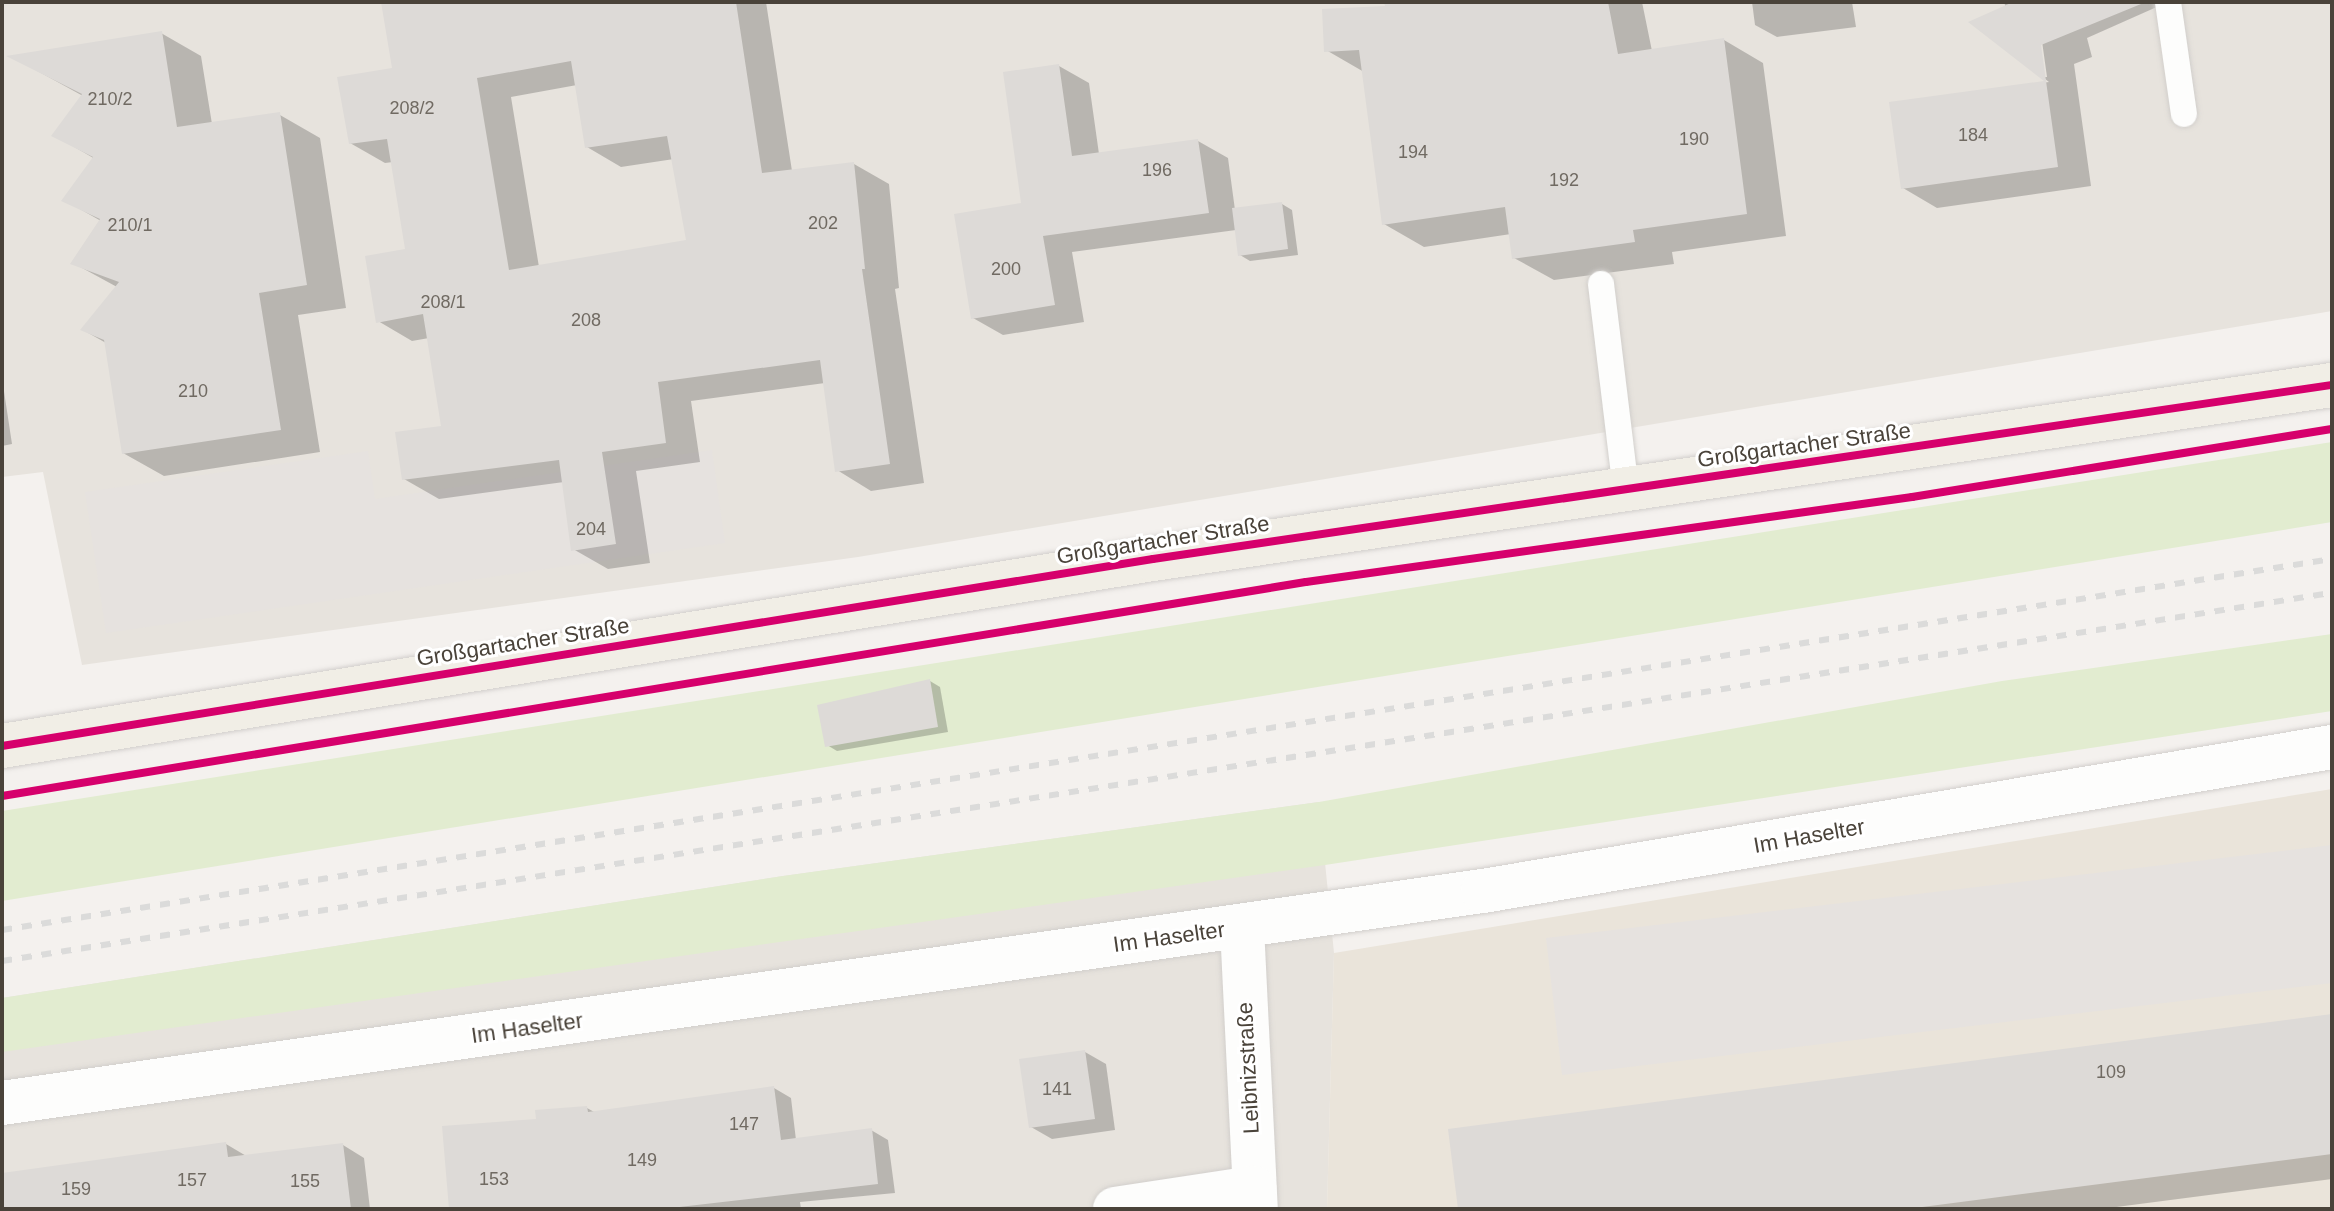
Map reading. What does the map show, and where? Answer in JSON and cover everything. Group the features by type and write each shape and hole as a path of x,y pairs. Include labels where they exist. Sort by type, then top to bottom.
{"main road":[{"name":"Großgartacher Straße","path":"2,746 1137,561 2332,385"}],"street":[{"name":"Im Haselter","path":"2,1103 1483,891 2332,747"},
{"name":"Leibnizstraße","path":"1242,927 1255,1199"},
{"path":"1115,1209 1255,1199"}],"lane":[{"path":"2168,2 2184,114"},
{"path":"1601,284 1626,490"}],"shaded area":[{"path":"2,2 2332,2 2332,311 858,557 82,665 43,472 2,477"},
{"path":"712,450 725,543 106,633 85,492 368,451 375,499"},
{"path":"2332,789 2332,1209 1327,1209 1334,953"},
{"path":"1319,802 1334,953 1327,1209 2,1209 2,998 783,876"},
{"path":"2332,845 2332,983 1562,1075 1546,938"}],"green space":[{"path":"2332,442 2332,522 2,901 2,811"},
{"path":"2332,634 2332,711 1325,865 2,1052 2,998 783,876 1319,802 2002,681"}],"building":[{"path":"381,2 736,2 762,173 854,162 865,269 862,269 890,464 835,472 820,360 658,382 666,443 602,452 616,544 571,551 559,460 402,480 395,432 441,426 423,314 376,323 365,256 405,249 387,139 349,144 337,77 392,68","holes":["571,61 585,148 667,136 686,240 509,270 477,78"]},
{"path":"1384,2 1608,2 1618,54 1724,38 1747,214 1633,230 1635,242 1512,259 1505,207 1382,225 1359,50 1324,52 1322,9 1385,6"},
{"path":"2013,2 2141,4 2041,45 2058,167 1901,189 1889,102 2044,81 1968,22"},
{"path":"162,31 177,127 280,112 307,285 259,293 281,430 122,454 104,340 80,330 119,282 70,264 100,219 61,201 93,157 51,136 82,94 6,56"},
{"path":"1059,64 1072,156 1198,139 1209,213 1043,236 1055,305 971,319 954,214 1021,203 1003,72"},
{"path":"1282,202 1288,249 1238,256 1232,208"},
{"path":"930,679 938,727 825,747 817,705"},
{"path":"2332,1014 2332,1154 1907,1209 1458,1209 1448,1129"},
{"path":"1085,1050 1095,1119 1029,1128 1019,1059"},
{"path":"774,1086 781,1140 872,1128 878,1184 662,1209 449,1209 442,1126 536,1119 535,1110 587,1106 588,1112"},
{"path":"226,1142 228,1157 343,1143 351,1209 2,1209 2,1173"}],"railway":[{"path":"2,930 2332,559"},
{"path":"2,961 2332,593"}],"cycle path":[{"path":"2,746 1153,559 2332,385"},
{"path":"2,796 1306,582 1912,497 2332,429"}]}
